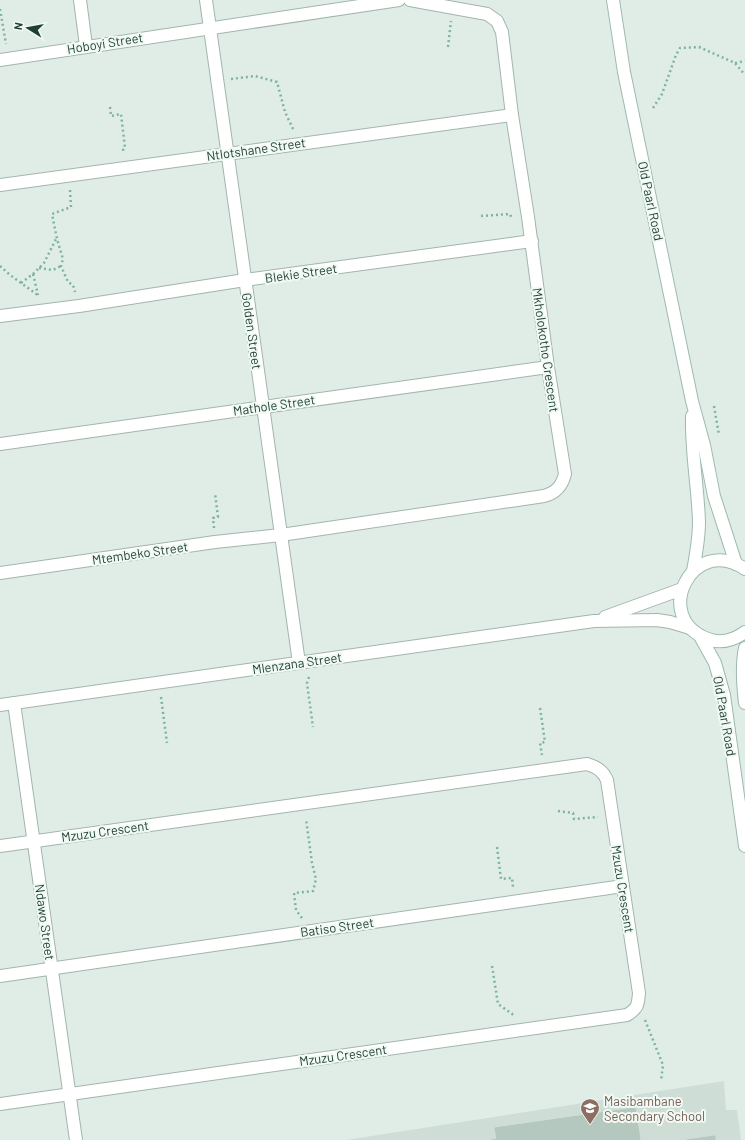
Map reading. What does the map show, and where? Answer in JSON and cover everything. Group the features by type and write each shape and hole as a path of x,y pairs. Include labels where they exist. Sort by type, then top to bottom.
{"street":[{"path":"80,0 86,46"},
{"name":"Golden Street","path":"206,0 299,663"},
{"path":"210,28 400,0"},
{"name":"Mkholokotho Crescent","path":"281,535 544,496 551,494 561,486 564,474 548,367 532,241 512,115 500,26 493,17 487,14 410,0"},
{"name":"Old Paarl Road","path":"613,0 624,72 692,401 704,446 714,496 741,567"},
{"name":"Hoboyi Street","path":"4,59 210,28"},
{"name":"Ntlotshane Street","path":"0,185 512,115"},
{"name":"Blekie Street","path":"0,316 79,306 245,280 532,241"},
{"name":"Mathole Street","path":"0,444 548,367"},
{"name":"Old Paarl Road","path":"692,401 692,448 696,474 699,523 693,571"},
{"name":"Mtembeko Street","path":"0,573 215,542 281,535"},
{"name":"Old Paarl Road","path":"741,567 725,561 713,561 702,565 693,571 686,579 682,589 680,602 682,616 690,628 700,636 712,641 726,641 738,637 745,632"},
{"name":"Mlenzana Street","path":"594,621 682,589"},
{"name":"Mlenzana Street","path":"0,705 594,621 657,620 690,628"},
{"name":"Old Paarl Road","path":"700,636 715,663 724,695 745,846"},
{"name":"Old Paarl Road","path":"745,648 743,666 743,691 745,703"},
{"name":"Ndawo Street","path":"14,703 76,1140"},
{"name":"Mzuzu Crescent","path":"0,846 587,764 600,769 607,780 639,993 638,1005 627,1015 0,1104"},
{"name":"Batiso Street","path":"0,976 623,886"}],"path":[{"path":"448,47 453,7"},
{"path":"0,9 7,48 4,59"},
{"path":"653,108 662,94 680,48 699,47 735,63 745,74"},
{"path":"735,63 745,61"},
{"path":"217,81 255,76 277,82 284,112 301,143"},
{"path":"110,107 111,116 121,114 125,148 123,150 124,168"},
{"path":"68,175 71,206 52,214 63,259 61,266 68,282 74,285 79,306"},
{"path":"481,216 510,214 511,219 528,217"},
{"path":"21,283 44,264 57,239"},
{"path":"0,266 38,295 49,309"},
{"path":"39,268 53,270 61,266"},
{"path":"33,274 38,295"},
{"path":"215,493 218,516 213,518 215,542"},
{"path":"312,661 307,682 313,727"},
{"path":"159,682 167,743"},
{"path":"540,708 544,742 540,743 544,769"},
{"path":"304,932 301,916 296,910 294,893 313,891 316,879 306,826 305,803"},
{"path":"558,811 573,813 574,819 612,816"},
{"path":"497,847 501,879 512,878 512,887 519,887 521,900"},
{"path":"492,966 498,1004 515,1014 516,1030"},
{"path":"638,1005 663,1065 661,1081"}],"shaded area":[{"name":"Masibambane Secondary School","path":"724,1081 726,1110 737,1110 741,1140 346,1140"}],"building":[{"path":"635,1108 640,1140 492,1140 497,1139 495,1128"},
{"path":"715,1136 715,1140 687,1140"}],"place":[{"name":"Masibambane Secondary School","path":"590,1125"}]}
